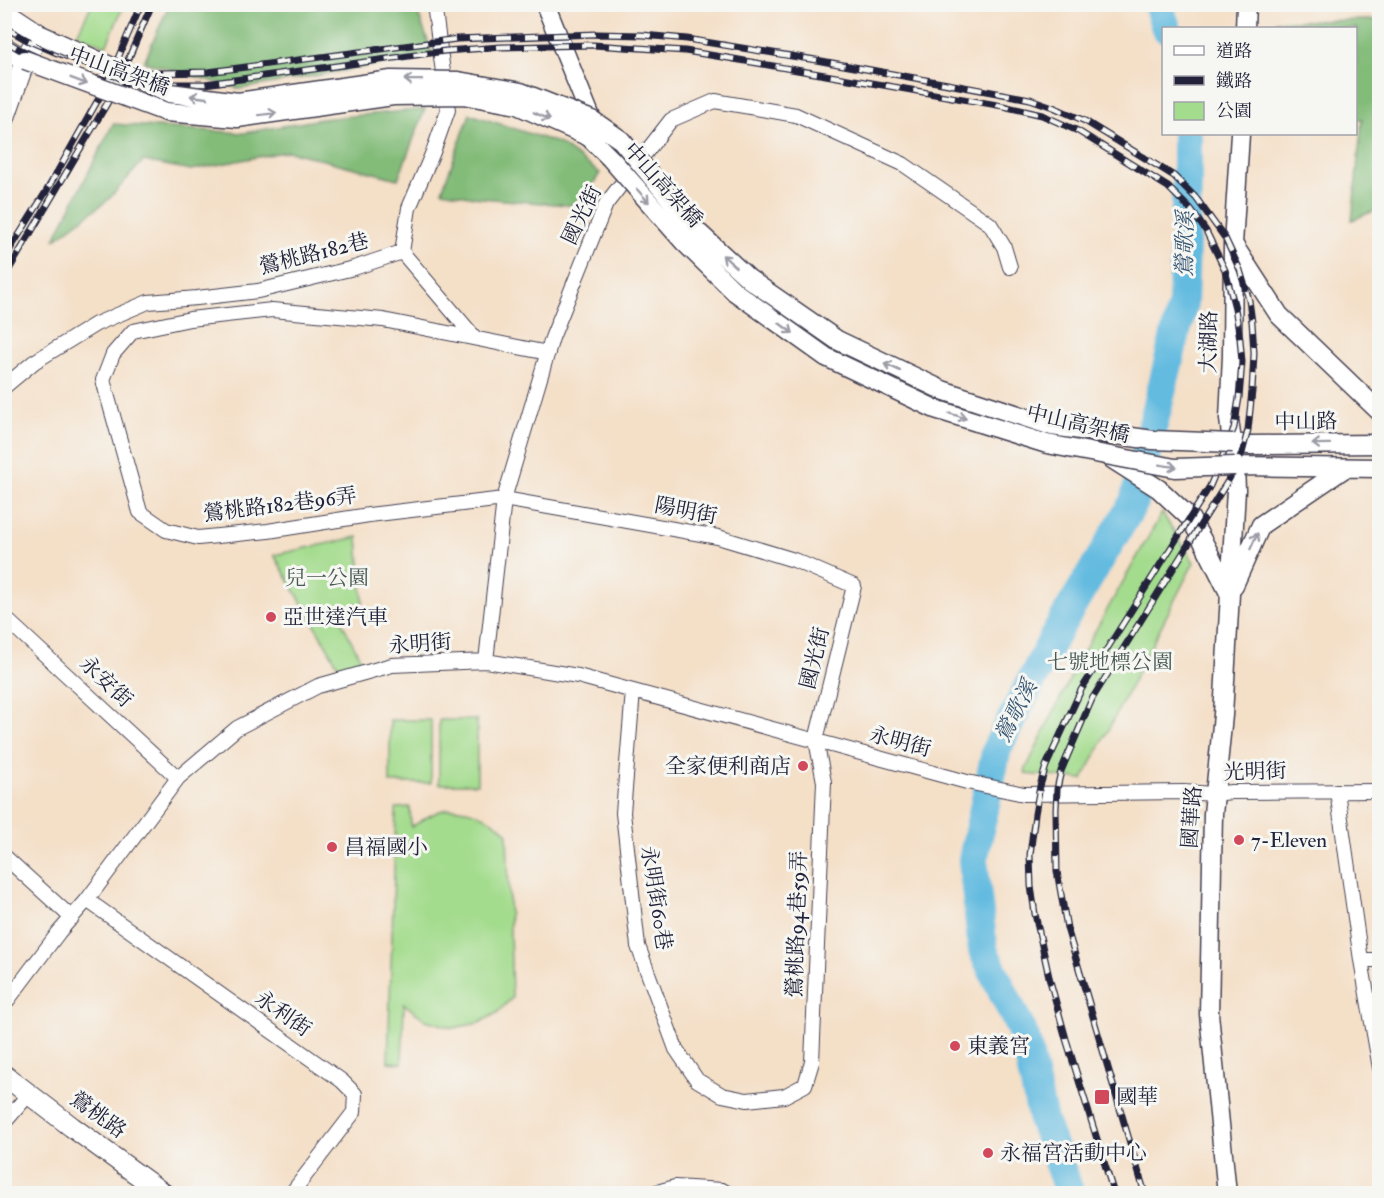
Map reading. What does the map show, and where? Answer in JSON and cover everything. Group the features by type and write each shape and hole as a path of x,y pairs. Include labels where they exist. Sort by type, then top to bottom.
{"main road":[{"path":"4,11 39,34 25,60 4,120"},
{"path":"4,47 25,60"},
{"name":"鶯桃路","path":"4,1076 164,1194"}],"street":[{"name":"鶯桃路182巷","path":"4,387 34,362 96,324 148,302 258,291 354,268 402,252 409,208 448,110 434,4"},
{"name":"中山高架橋","path":"545,4 591,129 618,167 684,242 735,292 826,357 935,409 1047,444 1175,468 1235,466"},
{"path":"1245,27 1246,4"},
{"name":"中山高架橋","path":"39,34 170,93 238,102 391,80 458,81 521,92 591,129"},
{"name":"中山高架橋","path":"25,60 166,112 237,118 393,96 463,95 517,105 621,141 697,231 749,279 837,340 942,390 1052,426 1153,440 1233,443"},
{"name":"國光街","path":"486,661 504,499 548,353 606,204 671,120 715,101 796,115 903,164 990,224 1004,247 1010,267"},
{"name":"大湖路","path":"1233,443 1229,419 1233,243 1240,135"},
{"path":"1233,243 1279,315 1380,412"},
{"path":"402,252 475,339"},
{"name":"鶯桃路182巷96弄","path":"504,499 209,537 198,538 166,530 140,512 103,380 113,354 133,331 190,319 272,310 383,320 548,353"},
{"name":"中山路","path":"1233,443 1249,445 1380,444"},
{"name":"國華路","path":"1227,1194 1209,1014 1214,794 1223,715 1236,490 1233,443"},
{"path":"1102,453 1158,489 1190,518 1230,595"},
{"path":"1235,466 1380,468"},
{"path":"1230,595 1261,525 1345,468"},
{"name":"陽明街","path":"504,499 718,537 794,560 854,586"},
{"name":"國光街","path":"816,740 854,586"},
{"name":"永安街","path":"4,616 178,778"},
{"name":"永明街","path":"4,1005 59,932 87,900 178,778 237,728 318,686 392,665 486,661 578,676 966,782 1023,794"},
{"name":"永明街60巷","path":"633,691 623,813 638,946 675,1049 697,1080 722,1095 747,1100 784,1096"},
{"name":"鶯桃路94巷59弄","path":"784,1096 805,1085 812,1062 824,782 816,740"},
{"path":"1336,791 1361,960 1380,1068"},
{"name":"光明街","path":"1023,794 1380,791"},
{"path":"4,856 72,918"},
{"name":"永利街","path":"87,900 342,1082 355,1094 354,1112 291,1194"},
{"path":"1361,960 1380,960"},
{"path":"4,1123 29,1094"},
{"path":"650,1194 675,1187 722,1190 729,1194"}],"green space":[{"path":"92,4 124,5 106,46 77,34"},
{"path":"169,5 415,5 433,55 240,89 144,62"},
{"path":"1379,20 1379,209 1352,220 1362,119 1357,119 1357,27 1276,27 1276,21"},
{"path":"425,109 398,179 288,151 191,170 143,161 108,200 54,240 113,124 244,133 321,119"},
{"path":"470,114 558,143 600,173 580,206 480,198 442,191"},
{"name":"七號地標公園","path":"1162,513 1194,562 1083,779 1026,774 1025,771 1081,656"},
{"name":"兒一公園","path":"358,537 363,602 338,614 361,660 340,669 274,555"},
{"path":"390,720 431,720 431,783 390,783"},
{"path":"439,720 477,720 477,784 439,784"},
{"path":"410,807 411,827 436,812 458,809 485,817 507,832 512,998 497,1013 479,1023 453,1028 426,1020 404,1004 402,1063 388,1062 396,808"}],"waterway":[{"name":"鶯歌溪","path":"1158,4 1166,27"},
{"name":"鶯歌溪","path":"1070,1194 1043,1121 1025,1038 983,950 973,860 997,748 1057,631 1134,502 1183,303 1187,135"}],"railway":[{"path":"4,259 47,190 107,84 141,4"},
{"path":"4,278 115,90 152,4"},
{"path":"4,27 57,53 97,67 156,73 208,72 457,39 596,34 687,39 1030,99 1085,121 1174,176 1196,198 1225,238 1240,270 1249,300 1254,353 1248,430 1242,453 1229,479 1092,699 1061,771 1057,789 1057,871 1067,928 1145,1194"},
{"path":"4,40 52,64 87,77 123,83 159,84 205,84 445,51 501,47 593,45 685,51 1003,106 1042,115 1078,131 1168,187 1191,210 1206,231 1225,270 1235,308 1242,362 1234,428 1210,486 1081,690 1046,766 1040,786 1030,855 1035,914 1049,977 1114,1194"}],"place":[{"name":"亞世達汽車","path":"271,617"},
{"name":"全家便利商店","path":"803,766"},
{"name":"7-Eleven","path":"1239,840"},
{"name":"昌福國小","path":"332,847"},
{"name":"東義宮","path":"955,1046"},
{"name":"國華","path":"1102,1097"},
{"name":"永福宮活動中心","path":"988,1153"}]}
